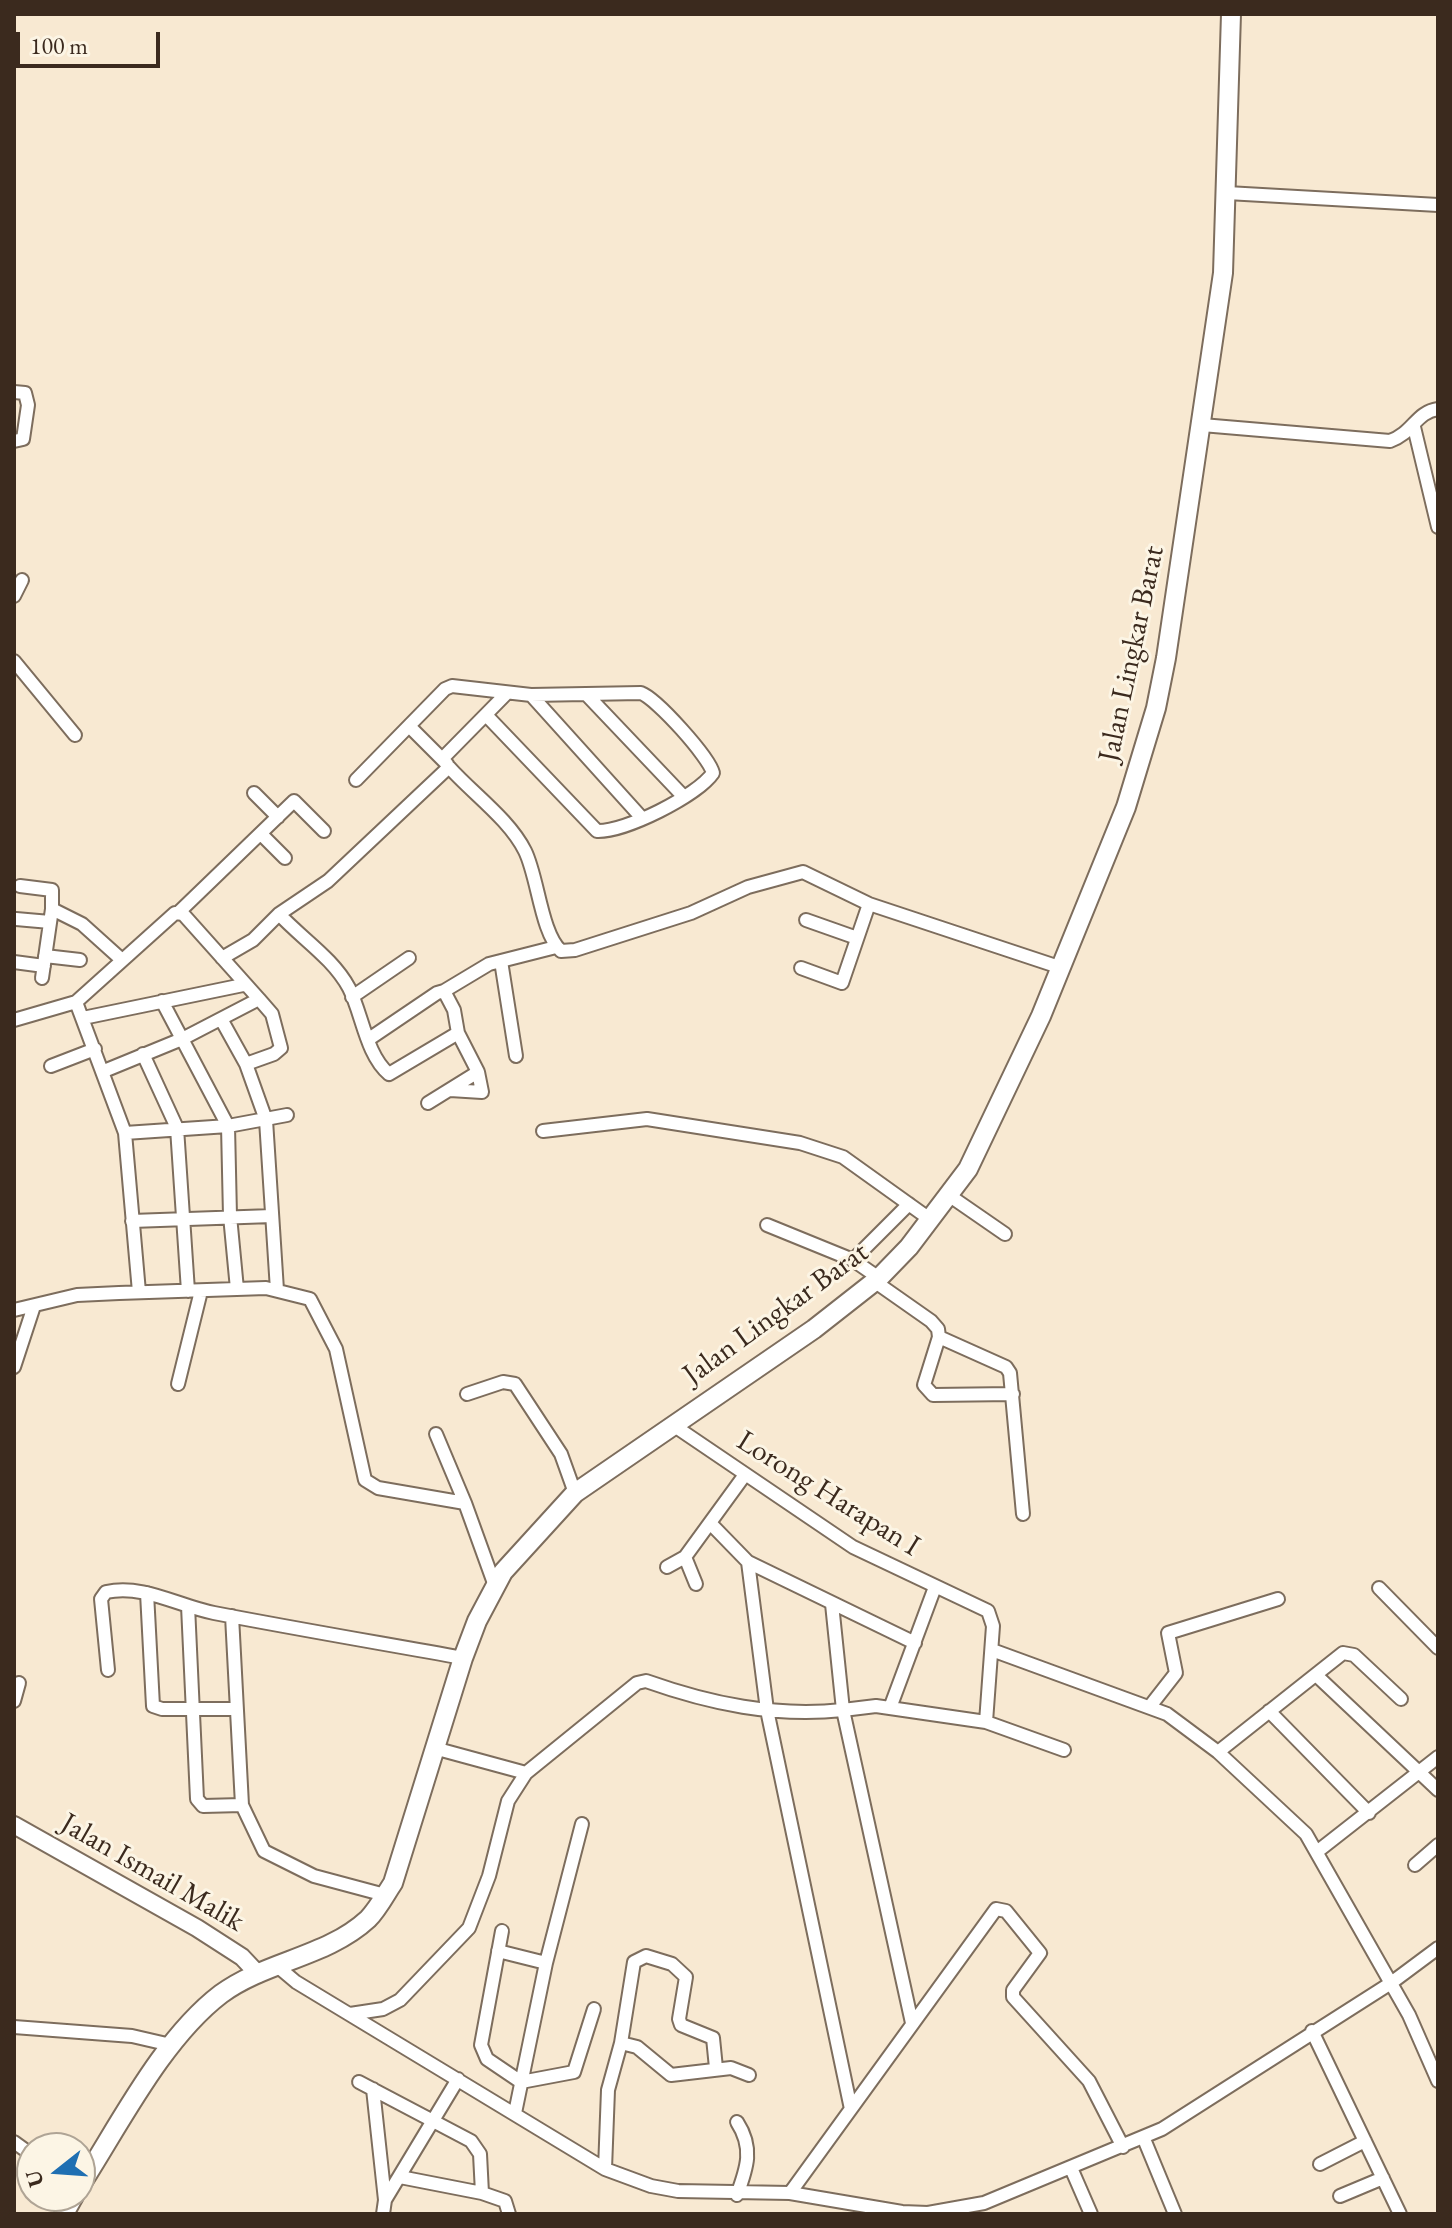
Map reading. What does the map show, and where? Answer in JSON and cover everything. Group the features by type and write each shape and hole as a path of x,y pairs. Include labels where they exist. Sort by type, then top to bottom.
{"highway":[{"name":"Jalan Lingkar Barat","path":"96,2161 171,2045 200,2011 224,1992 258,1974 338,1941 369,1918 393,1883 463,1658 495,1586 524,1546 575,1493 814,1329 876,1280 950,1196 990,1129 1126,807 1156,708 1223,273 1231,14"}],"main road":[{"name":"Jalan Ismail Malik","path":"14,1825 197,1928 242,1957 258,1974"}],"street":[{"path":"1227,193 1438,205"},
{"path":"14,392 25,393 28,405 23,439 14,441"},
{"path":"1202,425 1390,441 1414,427 1424,412 1438,409"},
{"path":"1414,427 1438,527"},
{"path":"14,596 22,580"},
{"path":"14,661 75,735"},
{"path":"356,780 448,687 531,695 641,693 656,704 713,768 711,776 684,797 641,817 609,830 593,829 486,715"},
{"path":"222,958 253,940 279,914 328,881 446,763 506,694"},
{"path":"531,695 641,817"},
{"path":"587,695 684,797"},
{"path":"409,726 519,841 532,870 556,947"},
{"path":"14,1020 76,1002 179,912 305,790"},
{"path":"254,793 278,817"},
{"path":"294,801 324,831"},
{"path":"261,834 285,858"},
{"path":"369,1039 465,976 501,961 556,947 566,952 575,950 691,913 748,887 797,872 817,876 869,904 1059,967"},
{"path":"20,886 52,890 43,966"},
{"path":"801,968 842,983 869,904"},
{"path":"52,909 82,924 122,960"},
{"path":"179,912 272,1014 281,1048 274,1054 246,1064"},
{"path":"279,914 333,967 352,997 384,1070 394,1074 458,1033"},
{"path":"16,919 50,922"},
{"path":"806,920 857,938"},
{"path":"352,997 409,958"},
{"path":"14,962 43,966 80,960"},
{"path":"501,961 516,1056"},
{"path":"83,1018 243,985"},
{"path":"444,991 454,1010 458,1033 478,1072 482,1092 449,1090"},
{"path":"104,1071 182,1039 259,999"},
{"path":"162,1001 228,1126 230,1216 237,1289"},
{"path":"76,1002 125,1133 139,1292"},
{"path":"221,1019 246,1064 266,1120 277,1290"},
{"path":"51,1066 95,1049"},
{"path":"143,1054 177,1128 184,1219 194,1291 178,1384"},
{"path":"428,1103 478,1072"},
{"path":"125,1133 228,1126 287,1115"},
{"path":"543,1131 647,1119 760,1135 834,1153 931,1220"},
{"path":"950,1196 1005,1234"},
{"path":"853,1260 909,1204"},
{"path":"132,1221 272,1216"},
{"path":"767,1225 853,1260 931,1321 938,1329 939,1337 924,1385 927,1391 933,1395 1013,1394"},
{"path":"14,1310 77,1295 139,1292 277,1290 310,1299 336,1349 365,1480 378,1488 465,1503"},
{"path":"14,1367 34,1306"},
{"path":"939,1337 1006,1367 1013,1394 1023,1514"},
{"path":"467,1394 503,1382 515,1384 561,1454 575,1493"},
{"name":"Lorong Harapan I","path":"673,1425 853,1547 988,1611 993,1626 992,1650"},
{"path":"436,1434 495,1586"},
{"path":"667,1567 685,1557 744,1476"},
{"path":"711,1524 748,1562 915,1643"},
{"path":"685,1557 696,1584"},
{"path":"748,1562 767,1710 851,2109"},
{"path":"890,1708 935,1587"},
{"path":"1379,1588 1438,1648"},
{"path":"108,1670 103,1595 119,1590 147,1593 188,1606 341,1639 463,1658"},
{"path":"147,1593 152,1704 162,1709 235,1709"},
{"path":"1151,1705 1176,1673 1168,1633 1278,1599"},
{"path":"832,1604 843,1710 912,2023"},
{"path":"188,1606 198,1802 203,1806 242,1805"},
{"path":"232,1616 242,1805 264,1851 314,1876 385,1895"},
{"path":"986,1722 992,1650 1151,1705 1189,1727 1306,1834 1318,1851 1391,1983 1438,2081"},
{"path":"1218,1752 1339,1655 1349,1653 1401,1699"},
{"path":"1316,1675 1438,1790"},
{"path":"350,2014 383,2009 400,2000 469,1928 489,1876 508,1801 526,1773 640,1682 721,1706 798,1713 843,1710 864,1705 986,1722 1064,1750"},
{"path":"14,1701 19,1683"},
{"path":"1269,1711 1369,1813"},
{"path":"434,1748 526,1773"},
{"path":"1318,1851 1422,1773 1438,1757"},
{"path":"515,2113 546,1963 582,1824"},
{"path":"1415,1865 1438,1845"},
{"path":"790,2193 993,1911 1003,1909 1036,1944 1040,1953 1013,1990 1013,1997 1089,2081 1111,2117 1123,2147"},
{"path":"502,1931 481,2050 487,2059 521,2082 574,2072 594,2009"},
{"path":"277,1966 296,1982 605,2169 665,2189 737,2195 790,2193 928,2213 987,2208 1071,2168 1144,2139 1391,1983 1438,1948"},
{"path":"498,1951 546,1963"},
{"path":"605,2169 608,2090 621,2043 634,1962 646,1956 672,1964 686,1977 679,2019 681,2025 713,2038 716,2068"},
{"path":"14,2027 132,2036 171,2045"},
{"path":"1312,2031 1400,2214"},
{"path":"621,2043 637,2047 671,2075 716,2068 731,2068 749,2075"},
{"path":"385,2200 458,2079"},
{"path":"359,2082 471,2141 480,2154 482,2193"},
{"path":"373,2089 385,2200 383,2214"},
{"path":"737,2122 745,2135 748,2155 737,2195"},
{"path":"1144,2139 1175,2214"},
{"path":"1320,2164 1365,2141"},
{"path":"1071,2168 1091,2214"},
{"path":"400,2177 482,2193 505,2201 509,2214"},
{"path":"1340,2196 1383,2178"}]}
